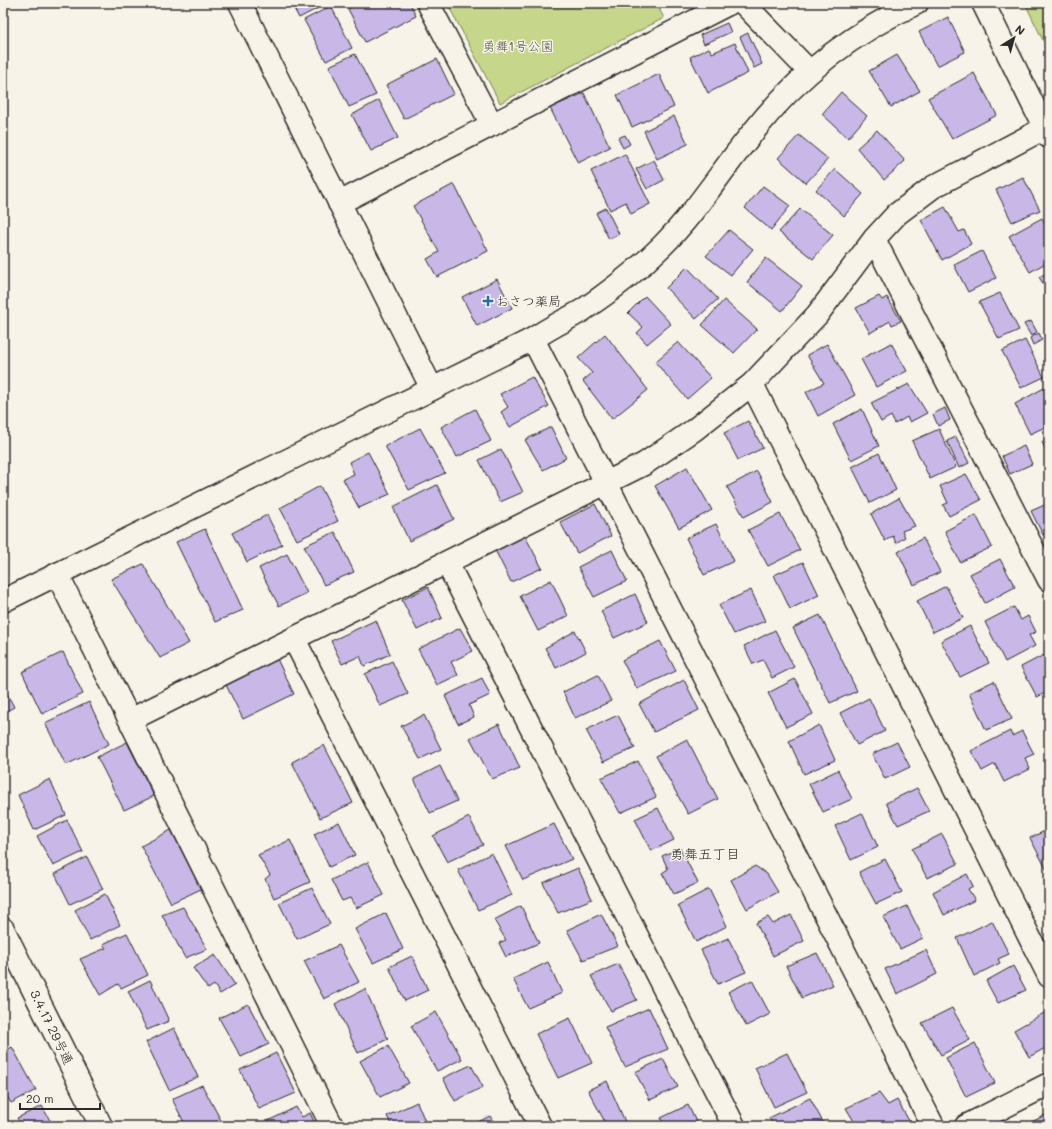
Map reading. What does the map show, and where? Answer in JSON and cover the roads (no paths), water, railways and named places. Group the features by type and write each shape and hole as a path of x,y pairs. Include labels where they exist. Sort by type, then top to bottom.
{"street":[{"path":"240,3 432,389"},
{"path":"428,3 492,124"},
{"path":"339,203 730,3"},
{"path":"743,3 809,71"},
{"path":"3,601 533,339 583,310 607,293 663,244 768,113 809,71 871,27 917,3"},
{"path":"130,720 644,464 694,430 752,384 817,315 874,239 897,214 933,187 1047,132 983,3"},
{"path":"874,239 1049,580"},
{"path":"533,339 933,1126"},
{"path":"752,384 1049,976"},
{"path":"447,563 734,1126"},
{"path":"58,574 332,1126"},
{"path":"294,639 540,1126"},
{"name":"3.4.17 29号通","path":"3,929 101,1126"},
{"path":"966,1126 1049,1084"}],"place":[{"name":"おさつ薬局","path":"488,301"}],"district":[{"name":"勇舞五丁目","path":"705,854"}],"park label":[{"name":"勇舞1号公園","path":"518,46"}]}
